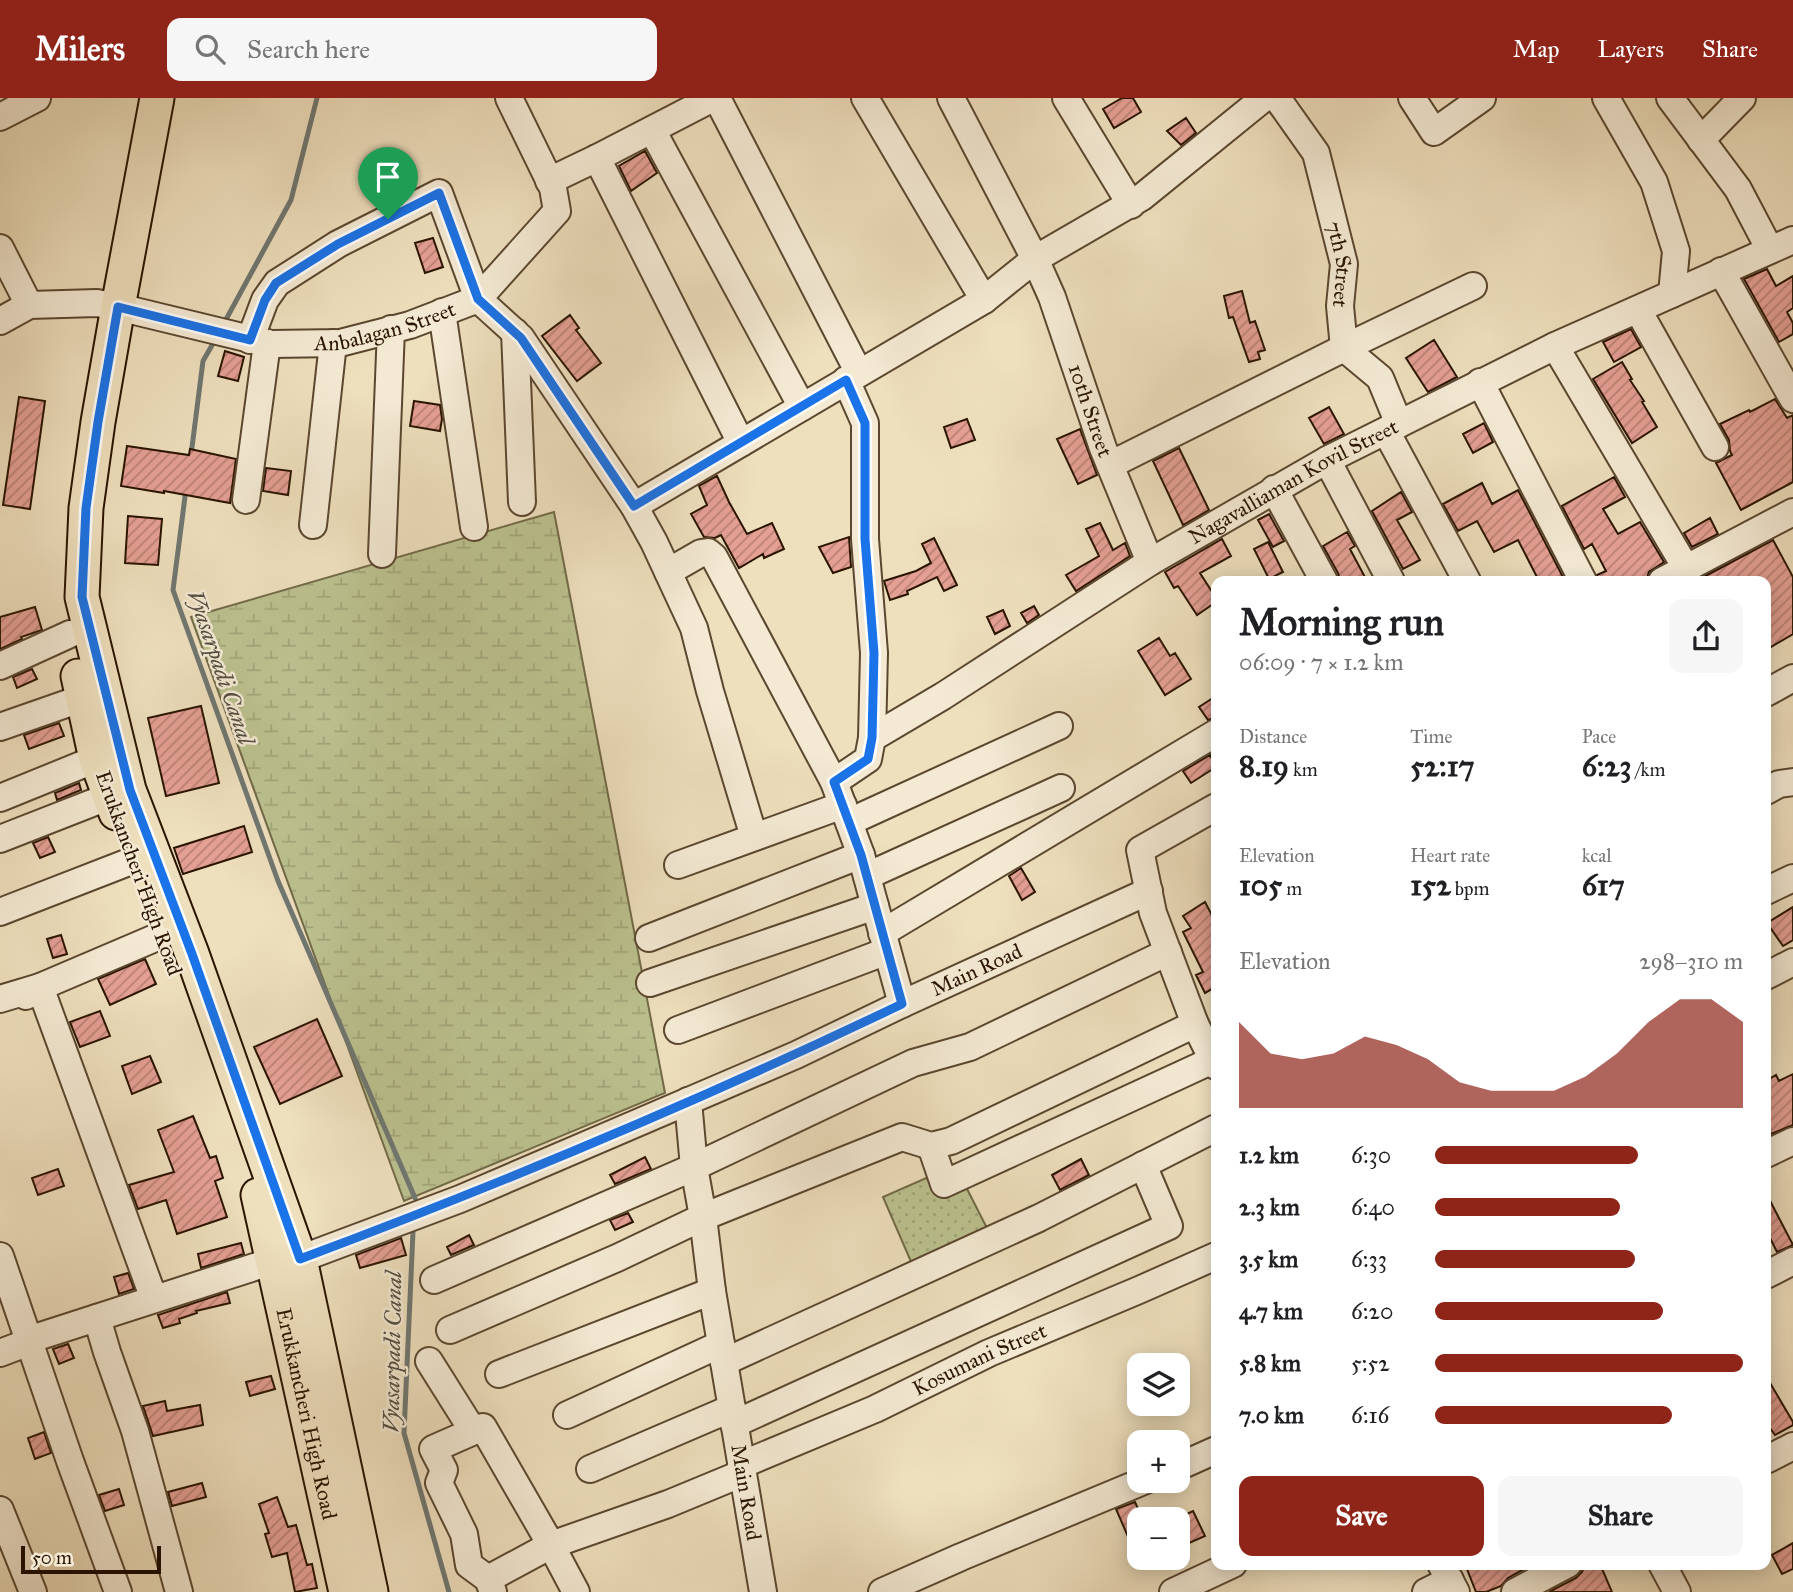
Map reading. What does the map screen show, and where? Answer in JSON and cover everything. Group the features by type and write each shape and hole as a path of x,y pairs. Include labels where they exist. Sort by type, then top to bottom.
{"main road":[{"name":"Erukkancheri High Road","path":"136,98 107,305 69,470 61,580 96,759 286,1260 346,1592"},
{"path":"158,98 107,305 98,422 86,508 82,597 130,790 192,954 286,1260 371,1592"}],"street":[{"path":"0,117 37,98"},
{"path":"246,500 239,337 276,283 338,244 439,193 478,299 557,211 552,188 509,98"},
{"path":"549,181 715,98 853,376 865,423 865,539 874,653 872,738 868,759 842,803"},
{"path":"865,98 984,300"},
{"name":"10th Street","path":"951,98 1035,258 1052,297 1110,465 1150,562"},
{"path":"1066,98 1131,205"},
{"path":"634,506 984,300 1035,258 1131,205 1264,98"},
{"name":"7th Street","path":"1278,98 1316,153 1344,264 1340,306 1344,348"},
{"path":"1412,98 1434,132 1482,98"},
{"path":"1606,98 1654,182 1676,251 1672,294"},
{"path":"1670,98 1781,245"},
{"path":"1701,140 1742,98"},
{"path":"652,130 802,407"},
{"path":"597,158 741,443"},
{"name":"Nagavalliaman Kovil Street","path":"872,738 943,696 1150,562 1326,460 1555,346 1781,245"},
{"path":"0,248 29,305 0,321"},
{"path":"1721,271 1793,399"},
{"path":"1110,465 1473,286"},
{"name":"Anbalagan Street","path":"29,305 107,305 239,337 340,343 410,325 478,299 521,338 634,506 668,572 694,628 754,837"},
{"path":"1638,310 1715,447"},
{"path":"442,312 474,527"},
{"path":"382,554 391,329"},
{"path":"515,332 522,502"},
{"path":"313,525 333,343"},
{"path":"1555,346 1686,568"},
{"path":"1344,348 1380,378 1393,428 1465,576"},
{"path":"1480,383 1580,576"},
{"path":"1326,460 1388,576"},
{"path":"1274,489 1321,576"},
{"path":"1671,576 1793,513"},
{"path":"668,572 701,552 708,552 714,557 842,803 864,866 902,1004"},
{"path":"0,666 70,634"},
{"path":"1771,690 1793,678"},
{"path":"0,727 83,698"},
{"path":"678,865 1059,726"},
{"path":"678,1030 885,942 1211,736"},
{"path":"0,798 96,759"},
{"path":"1771,788 1793,782"},
{"path":"649,938 864,866 1062,788"},
{"path":"0,839 110,796"},
{"path":"1211,810 1140,850 1153,913 1195,1024 1211,1053"},
{"path":"0,912 134,860"},
{"path":"1771,889 1793,878"},
{"name":"Main Road","path":"0,1353 31,1339 286,1260 460,1199 796,1055 1149,891"},
{"path":"650,983 875,906"},
{"path":"0,999 40,987 162,935"},
{"path":"434,1280 694,1167 913,1063 970,1047 1168,952"},
{"path":"1771,973 1793,962"},
{"path":"0,1013 40,987"},
{"path":"40,987 154,1299"},
{"path":"450,1330 617,1258 703,1217 902,1137 931,1146 951,1141 1195,1024"},
{"path":"931,1146 944,1184 1211,1059"},
{"name":"Main Road","path":"688,1101 694,1167 712,1291 763,1592"},
{"path":"567,1415 723,1353 1039,1218 1211,1131"},
{"path":"1771,1151 1793,1140"},
{"path":"590,1469 733,1416 1169,1226 1143,1165"},
{"path":"0,1256 118,1592"},
{"name":"Kosumani Street","path":"490,1586 551,1545 668,1504 875,1409 989,1353 1211,1258"},
{"path":"1771,1272 1793,1261"},
{"path":"499,1374 712,1291"},
{"path":"97,1318 135,1431 179,1592"},
{"path":"429,1361 472,1431"},
{"path":"490,1586 470,1565 464,1534 439,1483 444,1470 433,1448 483,1427 576,1592"},
{"path":"1771,1457 1793,1446"},
{"path":"1190,1462 1211,1452"},
{"path":"881,1592 1127,1488"},
{"path":"0,1510 33,1592"},
{"path":"1173,1592 1220,1570"},
{"path":"1515,1592 1557,1570"},
{"path":"1665,1570 1677,1592"},
{"path":"1426,1592 1449,1579"}],"green space":[{"path":"554,512 665,1093 404,1201 191,617"},
{"path":"933,1175 963,1181 990,1234 915,1271 883,1197"}],"building":[{"path":"1122,98 1133,98 1141,112 1114,128 1103,109"},
{"path":"1186,118 1196,133 1181,145 1167,131"},
{"path":"645,151 657,173 631,191 619,166"},
{"path":"433,238 443,267 425,273 415,243"},
{"path":"1767,269 1776,286 1793,276 1793,308 1787,312 1793,323 1793,334 1779,342 1744,279"},
{"path":"1242,291 1250,323 1255,321 1265,350 1258,352 1260,359 1249,362 1233,317 1229,318 1224,296"},
{"path":"570,315 579,328 576,330 601,363 577,381 542,336"},
{"path":"1631,329 1641,347 1614,362 1603,342"},
{"path":"1434,340 1457,377 1428,392 1406,358"},
{"path":"225,351 244,357 238,381 218,376"},
{"path":"1622,362 1657,427 1632,443 1593,379"},
{"path":"19,397 45,401 30,509 3,505"},
{"path":"1775,399 1787,418 1793,415 1793,482 1741,510 1716,463 1732,455 1729,440 1720,424"},
{"path":"414,401 440,405 440,431 410,426"},
{"path":"1329,407 1344,434 1324,444 1309,418"},
{"path":"967,419 975,440 951,448 944,427"},
{"path":"1484,423 1493,442 1473,453 1463,434"},
{"path":"1080,429 1097,475 1078,484 1057,439"},
{"path":"127,446 189,455 190,449 236,459 230,503 121,486"},
{"path":"1179,448 1209,510 1183,525 1153,461"},
{"path":"266,468 291,471 288,495 263,491"},
{"path":"717,476 747,534 772,523 784,549 764,558 763,554 739,568 721,535 715,538 704,537 691,514 707,505 699,486"},
{"path":"1614,477 1625,497 1603,509 1618,534 1640,522 1664,562 1649,572 1648,576 1597,576 1606,571 1592,544 1584,549 1562,506"},
{"path":"1482,483 1492,504 1518,490 1562,576 1536,576 1518,540 1494,552 1477,521 1458,531 1443,504"},
{"path":"1401,492 1412,512 1397,520 1420,560 1403,569 1372,511"},
{"path":"1269,514 1284,541 1273,547 1258,520"},
{"path":"128,516 162,519 158,565 125,563"},
{"path":"1710,518 1718,534 1692,547 1684,533"},
{"path":"1100,523 1113,550 1125,543 1130,556 1076,591 1066,575 1099,556 1086,529"},
{"path":"1347,532 1355,546 1350,549 1364,576 1339,576 1323,546"},
{"path":"849,537 851,567 833,573 819,547"},
{"path":"934,538 957,585 944,591 937,577 907,591 908,594 890,600 884,581 916,571 931,563 922,544"},
{"path":"1222,539 1231,556 1200,573 1211,590 1211,605 1197,615 1178,586 1174,588 1165,572"},
{"path":"1773,540 1793,577 1793,634 1771,647 1771,576 1705,576"},
{"path":"1268,542 1283,572 1268,576 1254,549"},
{"path":"1034,606 1039,615 1027,623 1021,613"},
{"path":"35,607 42,630 21,637 22,639 0,649 0,617"},
{"path":"1003,610 1010,626 995,634 987,617"},
{"path":"1159,638 1170,656 1175,653 1191,679 1165,695 1138,651"},
{"path":"32,669 37,679 17,688 13,677"},
{"path":"1211,699 1211,719 1208,720 1199,707"},
{"path":"201,706 219,783 166,796 148,718"},
{"path":"59,723 64,736 29,749 24,735"},
{"path":"1210,755 1211,770 1191,783 1183,771"},
{"path":"79,783 81,790 57,800 55,793"},
{"path":"244,826 252,852 183,874 174,848"},
{"path":"48,837 55,852 40,858 33,843"},
{"path":"1021,868 1035,892 1022,900 1009,876"},
{"path":"1205,902 1211,913 1211,990 1205,993 1196,975 1203,972 1183,932 1191,928 1183,916"},
{"path":"1793,907 1793,940 1783,946 1771,929 1771,921"},
{"path":"61,935 67,954 53,958 47,939"},
{"path":"145,959 156,984 110,1005 98,979"},
{"path":"100,1011 110,1036 80,1047 70,1022"},
{"path":"317,1019 342,1076 280,1104 254,1047"},
{"path":"150,1056 161,1082 132,1094 122,1066"},
{"path":"1793,1074 1793,1125 1771,1134 1771,1078 1776,1075 1779,1081"},
{"path":"193,1116 210,1158 216,1156 223,1178 215,1181 227,1217 177,1234 166,1200 138,1209 129,1185 174,1172 158,1130"},
{"path":"645,1157 651,1169 615,1184 610,1175"},
{"path":"1081,1159 1089,1175 1060,1190 1052,1175"},
{"path":"58,1169 64,1186 38,1195 32,1178"},
{"path":"1771,1203 1793,1245 1777,1252 1771,1240"},
{"path":"628,1213 633,1222 615,1230 610,1220"},
{"path":"469,1235 474,1245 451,1255 447,1247"},
{"path":"401,1238 406,1255 360,1268 356,1255"},
{"path":"241,1243 244,1254 201,1268 198,1254"},
{"path":"128,1273 134,1289 119,1294 114,1277"},
{"path":"227,1292 230,1303 196,1311 197,1313 179,1319 180,1323 163,1328 158,1315"},
{"path":"68,1344 74,1358 59,1364 53,1349"},
{"path":"271,1376 275,1389 250,1396 246,1382"},
{"path":"1771,1385 1793,1422 1793,1425 1775,1435 1771,1429"},
{"path":"165,1401 167,1411 200,1405 203,1425 153,1436 143,1406"},
{"path":"44,1432 51,1453 35,1459 28,1438"},
{"path":"202,1483 206,1497 172,1506 168,1492"},
{"path":"119,1489 124,1505 105,1511 99,1495"},
{"path":"277,1497 288,1527 296,1525 307,1565 312,1564 317,1588 295,1592 287,1553 272,1557 265,1534 269,1533 259,1504"},
{"path":"1135,1502 1137,1507 1127,1507 1127,1534 1116,1509"},
{"path":"1193,1511 1205,1536 1190,1543 1190,1512"},
{"path":"1793,1543 1793,1569 1782,1574 1772,1555"},
{"path":"1467,1570 1522,1570 1508,1578 1501,1586 1486,1592 1476,1592"},
{"path":"1603,1570 1612,1592 1549,1592 1576,1578 1582,1572"}],"waterway":[{"name":"Vyasarpadi Canal","path":"223,325 291,200 317,98"},
{"name":"Vyasarpadi Canal","path":"191,455 203,361 215,340"},
{"name":"Vyasarpadi Canal","path":"186,489 173,590 278,881 415,1198"},
{"name":"Vyasarpadi Canal","path":"413,1232 404,1433 449,1592"}],"route":[{"path":"439,193 478,299 521,338 634,506 846,380 865,423 865,539 874,653 872,738 868,759 834,782 861,855 902,1004 796,1055 460,1199 300,1259 192,954 130,790 82,597 86,508 118,307 250,340 265,300 276,283 338,244 388,219 439,193"}]}
